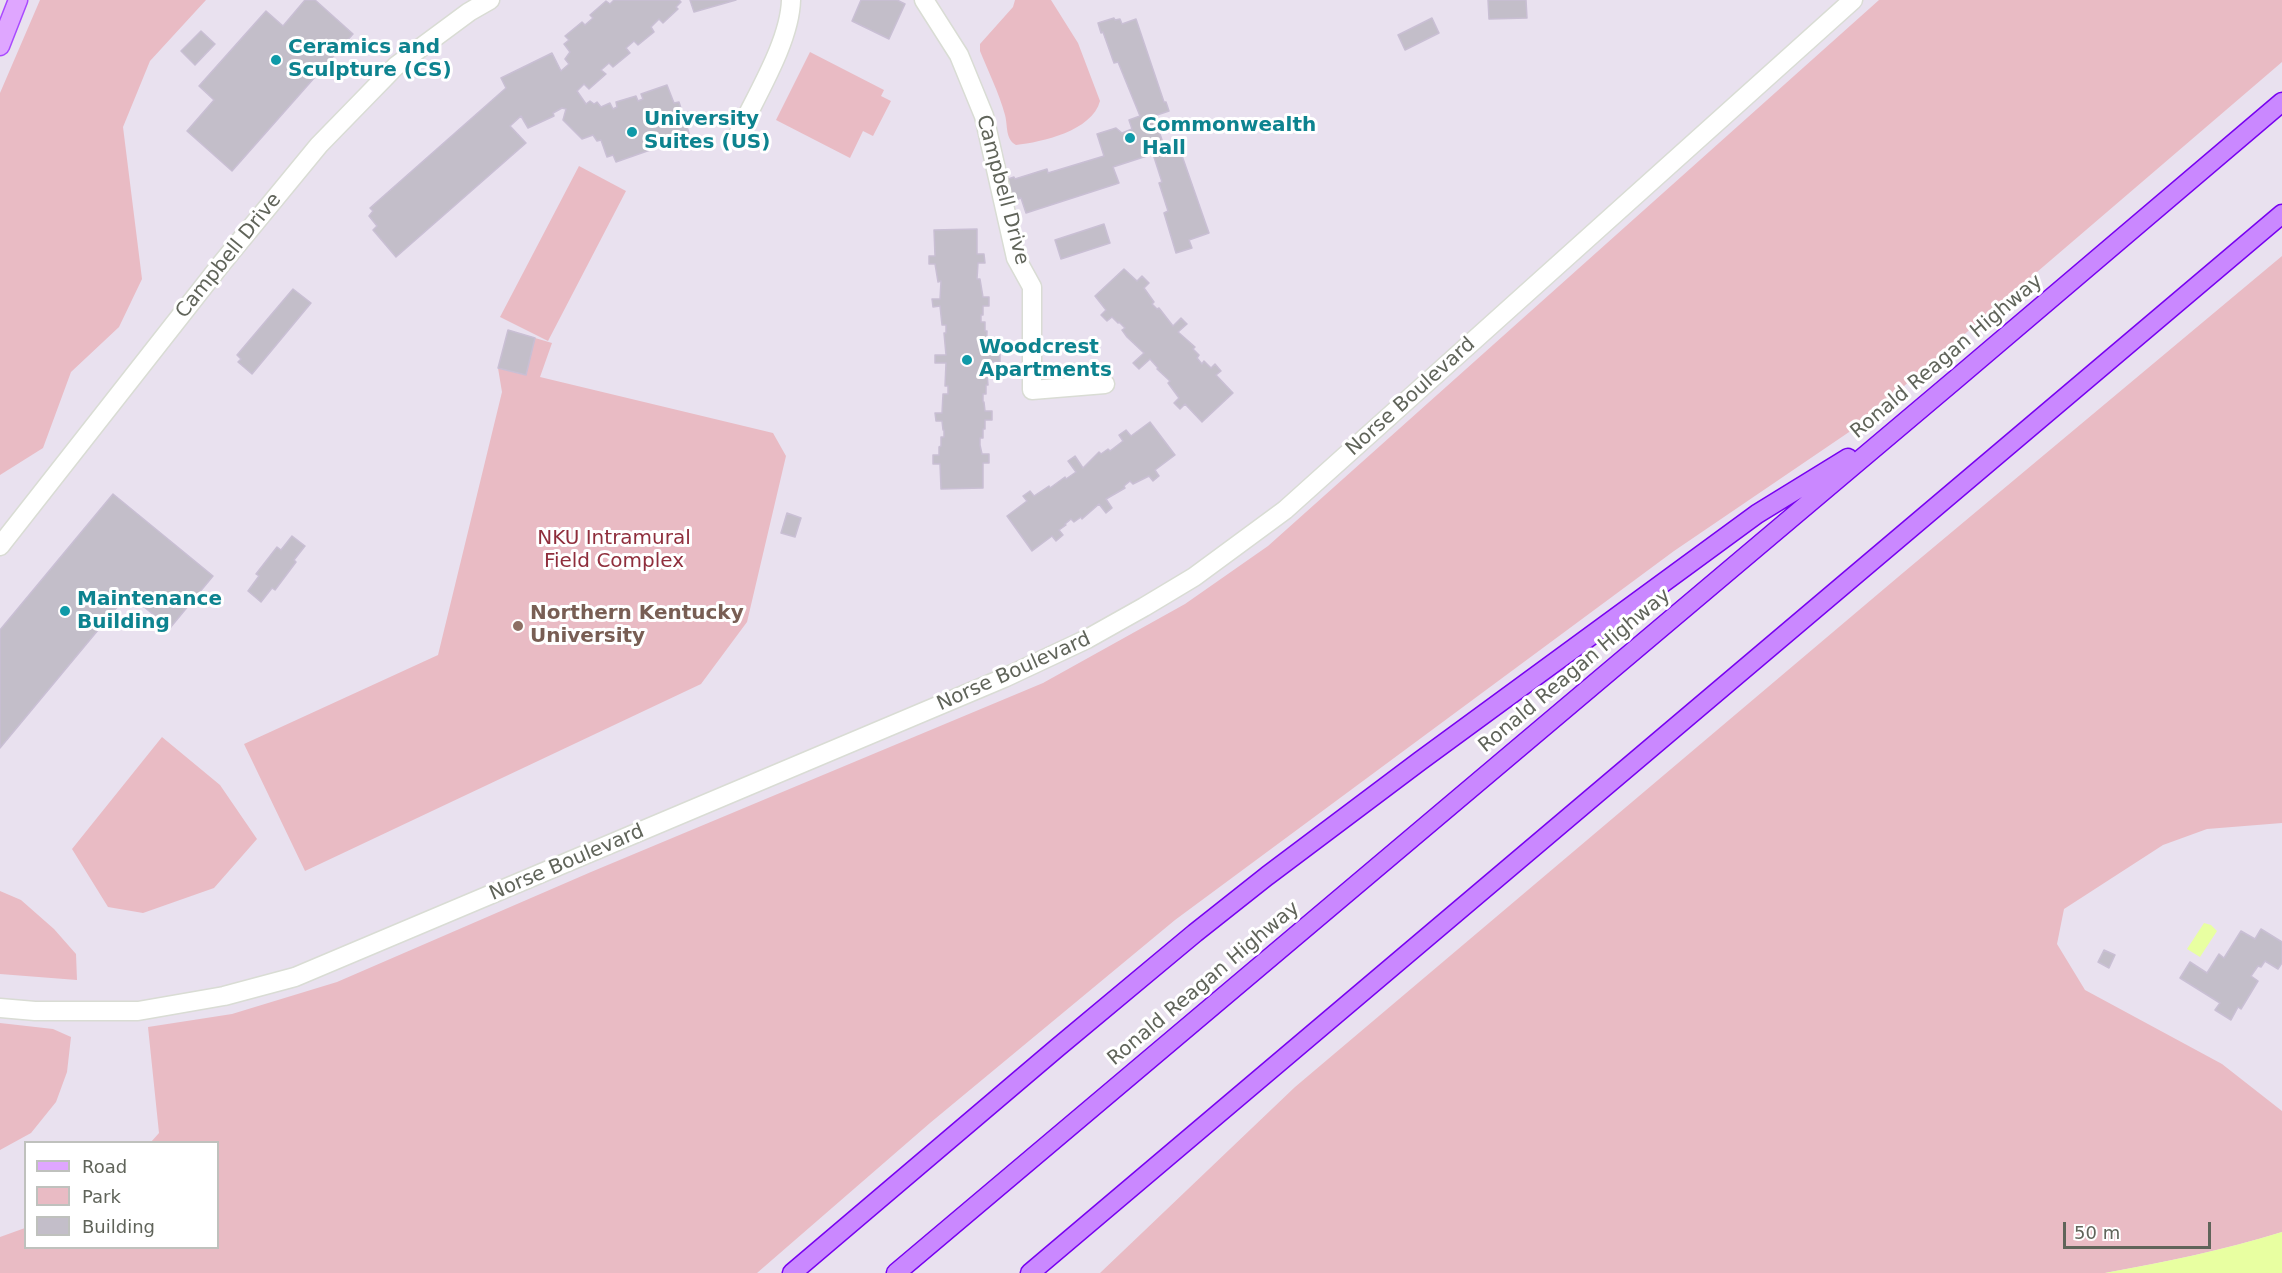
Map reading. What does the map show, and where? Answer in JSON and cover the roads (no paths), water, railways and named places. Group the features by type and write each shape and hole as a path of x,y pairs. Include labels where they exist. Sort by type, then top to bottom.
{"highway":[{"name":"Ronald Reagan Highway","path":"896,1273 2282,102"},
{"path":"1030,1273 2282,214"},
{"path":"792,1273 1111,1003 1267,876 1757,514 1898,428"}],"main road":[{"path":"0,46 18,0"}],"street":[{"name":"Campbell Drive","path":"0,546 222,263 319,145 396,66 469,12 490,0"},
{"path":"739,132 783,39 791,13 791,0"},
{"name":"Campbell Drive","path":"924,0 959,55 984,116 1016,258 1032,287 1032,390 1105,384"},
{"name":"Norse Boulevard","path":"0,1008 35,1011 138,1011 234,993 295,977 1004,678 1088,639 1194,577 1285,510 1853,0"}],"place":[{"name":"Ceramics and Sculpture (CS)","path":"276,60"},
{"name":"University Suites (US)","path":"632,132"},
{"name":"Commonwealth Hall","path":"1130,138"},
{"name":"Woodcrest Apartments","path":"967,360"},
{"name":"Maintenance Building","path":"65,611"},
{"name":"Northern Kentucky University","path":"518,626"}],"park label":[{"name":"NKU Intramural Field Complex","path":"614,550"}]}
